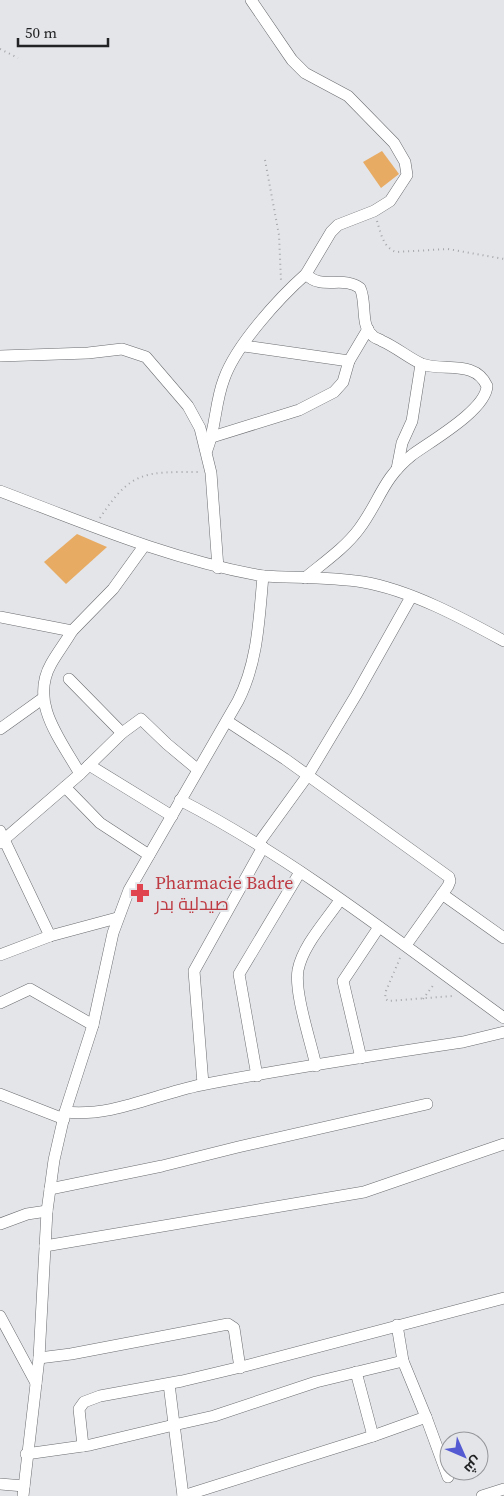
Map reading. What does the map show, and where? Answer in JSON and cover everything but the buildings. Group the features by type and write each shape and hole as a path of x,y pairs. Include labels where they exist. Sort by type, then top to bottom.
{"street":[{"path":"207,450 212,437 224,379 244,346 282,296 306,274 331,232 338,226 374,212 390,201 402,186 407,175 405,162 401,154 348,96 305,73 292,60 251,0"},
{"path":"305,578 358,530 385,483 397,469 475,408 486,392 486,384 474,372 452,366 421,364 372,335 368,329 366,307 360,288 347,282 324,284 309,278 306,274"},
{"path":"212,437 299,410 322,400 334,392 343,382 349,361 368,329"},
{"path":"244,346 349,361"},
{"path":"0,356 88,354 122,350 138,352 146,357 188,406 200,428 212,472 218,568"},
{"path":"397,469 402,443 412,421 421,364"},
{"path":"0,491 144,546 218,568 263,576 365,582 411,597 479,627 504,641"},
{"path":"80,774 48,717 42,699 44,686 50,665 72,632 113,589 144,546"},
{"path":"0,1484 23,1491 39,1358 45,1246 54,1160 64,1115 93,1025 117,918 129,890 244,689 256,654 263,576"},
{"path":"203,1084 194,970 260,845 308,775 411,597"},
{"path":"0,617 72,632"},
{"path":"69,679 122,733"},
{"path":"0,729 42,699"},
{"path":"50,936 2,838 80,774 138,720 144,720 167,744 197,769"},
{"path":"227,720 308,775 446,875 450,884 406,945"},
{"path":"89,765 172,816"},
{"path":"65,787 100,824 149,855"},
{"path":"180,800 220,820 260,845 406,945 504,1018"},
{"path":"257,1076 238,974 300,872"},
{"path":"442,894 504,938"},
{"path":"316,1066 301,1001 298,971 306,951 340,900"},
{"path":"0,955 50,936 117,918"},
{"path":"361,1058 343,981 379,927"},
{"path":"0,1003 30,989 93,1025"},
{"path":"0,1094 64,1115 113,1110 203,1084 463,1042 504,1032"},
{"path":"50,1189 162,1166 238,1146 427,1104"},
{"path":"45,1246 364,1192 504,1144"},
{"path":"0,1224 27,1214 48,1211"},
{"path":"83,1446 79,1412 84,1402 106,1395 169,1384 240,1368 504,1298"},
{"path":"0,1316 36,1383"},
{"path":"39,1358 152,1340 223,1324 234,1328 240,1368"},
{"path":"397,1325 403,1361 439,1452"},
{"path":"26,1454 83,1446 174,1426 214,1416 316,1382 403,1361"},
{"path":"356,1372 373,1436"},
{"path":"169,1384 183,1496 373,1436 426,1417"},
{"path":"482,1496 504,1489"}],"path":[{"path":"0,49 18,58"},
{"path":"264,160 279,235 282,296"},
{"path":"374,212 383,239 389,249 396,252 448,249 504,259"},
{"path":"94,527 114,498 126,485 143,475 152,472 212,472"},
{"path":"406,945 386,991 385,998 388,1001 470,993"},
{"path":"423,999 442,973"}],"place":[{"name":"Pharmacie Badre صيدلية بدر","path":"140,893"}]}
